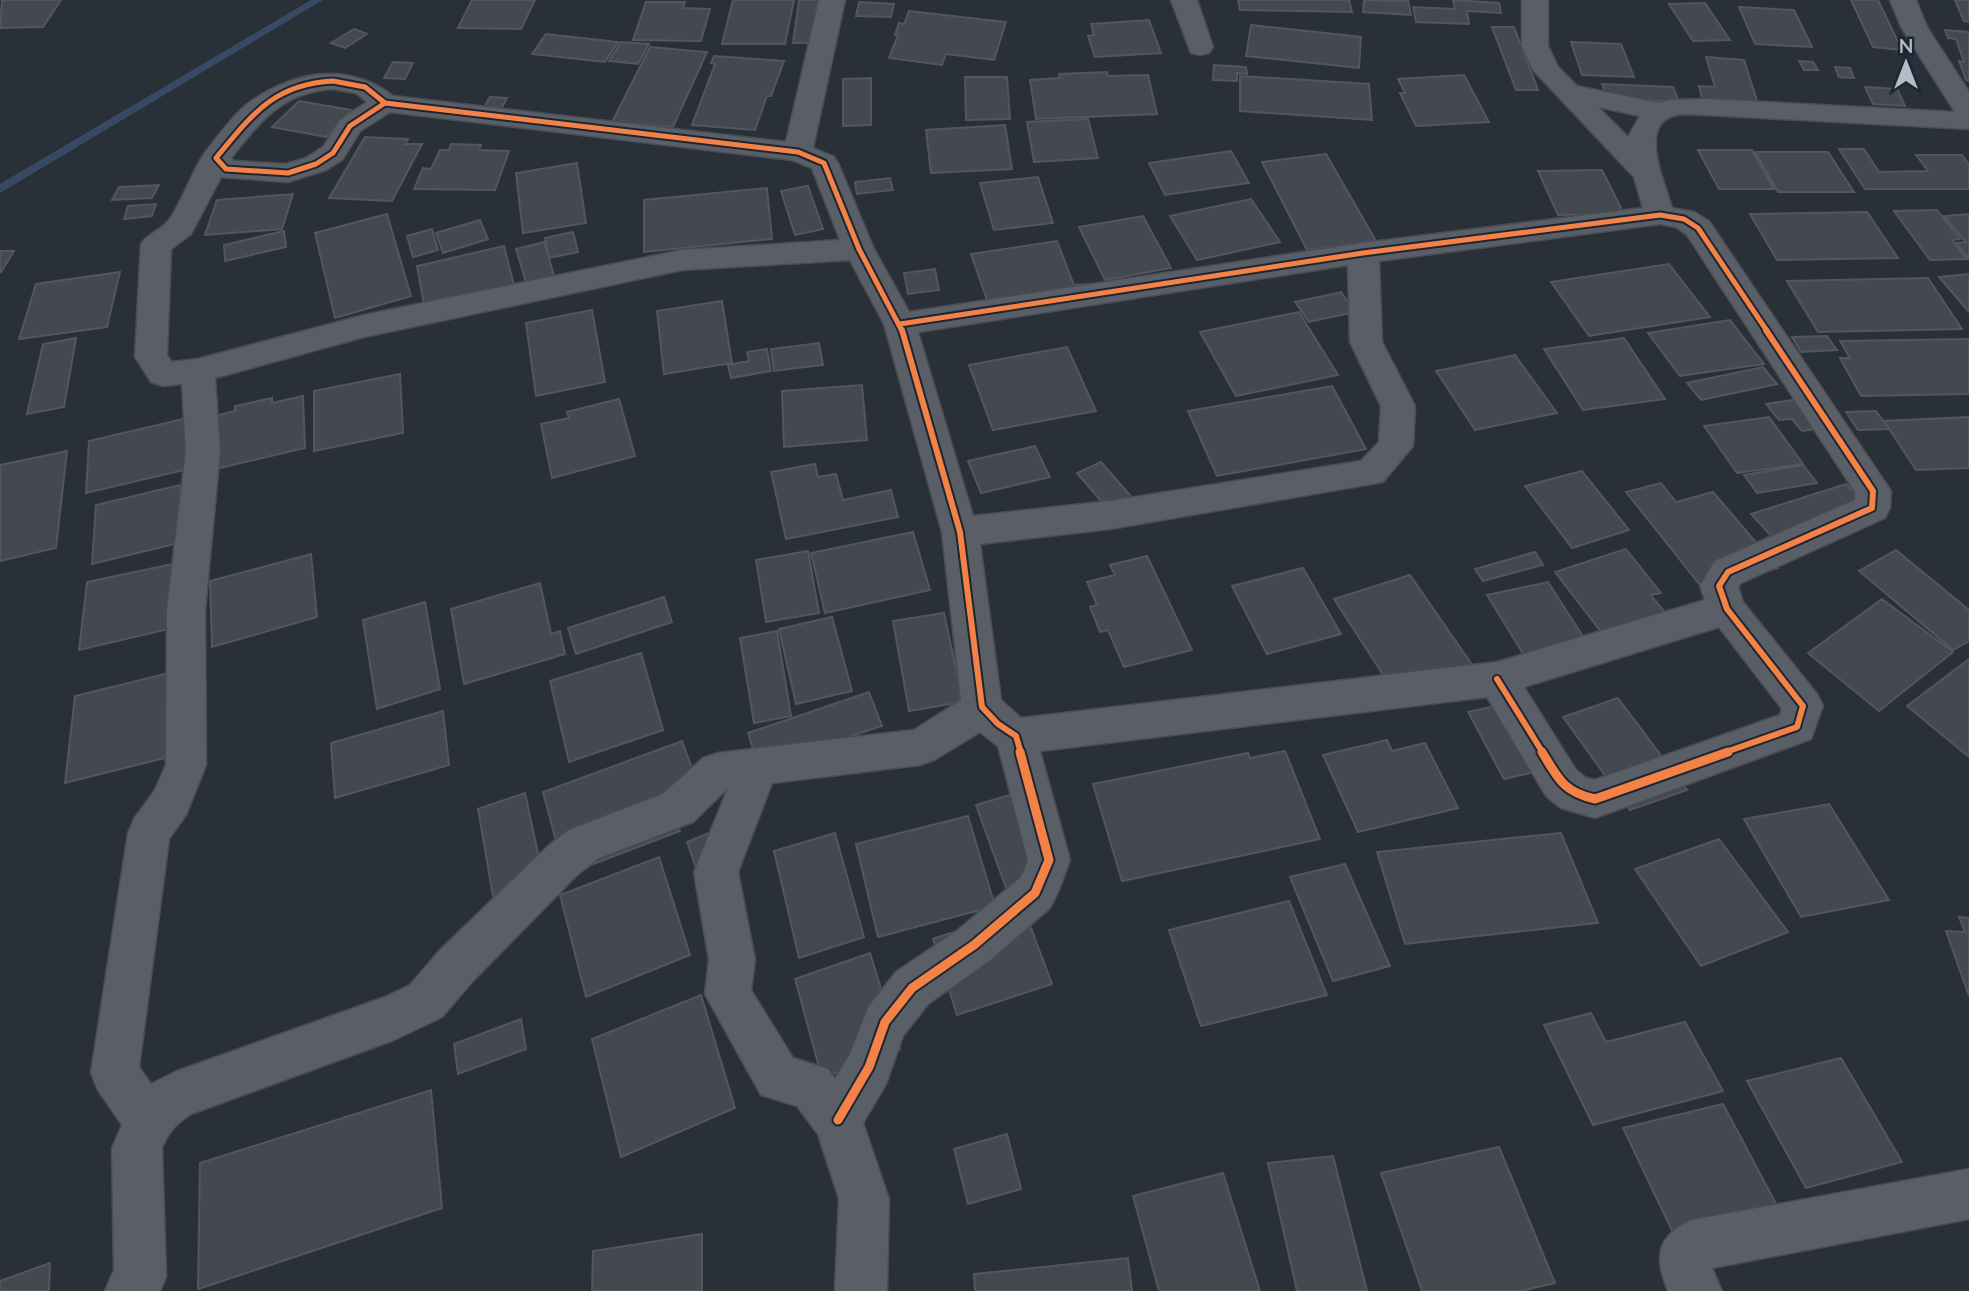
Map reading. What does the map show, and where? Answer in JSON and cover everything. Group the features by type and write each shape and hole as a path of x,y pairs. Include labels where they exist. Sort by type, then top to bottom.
{"street":[{"path":"798,152 832,0"},
{"path":"1185,0 1200,47"},
{"path":"1535,0 1535,46 1546,70 1647,173"},
{"path":"1903,0 1914,27 1969,113"},
{"path":"859,249 682,260 364,326 198,372 163,374 151,357 156,244 180,227 216,158 257,109 289,90 315,82 333,81 365,88 385,103 798,152 824,163 859,249 900,324 960,531 982,707 998,724 1016,736 1497,679 1727,609"},
{"path":"1570,93 1660,112"},
{"path":"216,158 226,169 288,173 316,164 333,153 350,126 385,103"},
{"path":"1660,215 1639,144 1648,123 1660,112 1671,108 1707,107 1969,121"},
{"path":"900,324 1363,253 1660,215 1684,219 1698,228 1873,491 1872,508 1728,572 1719,586 1727,609 1803,706 1797,727 1595,799 1576,795 1561,783 1497,679"},
{"path":"960,531 1110,515 1371,472 1396,446 1398,406 1366,342 1363,253"},
{"path":"148,1121 115,1073 149,833 171,802 186,765 186,610 203,451 198,372"},
{"path":"131,1291 140,1277 137,1148 148,1121 161,1105 177,1095 394,1017 426,1001 456,966 543,879 584,844 678,808 718,771 920,747 954,728 982,707"},
{"path":"838,1120 869,1067 885,1022 912,989 974,944 1035,893 1044,876 1049,860 1016,736"},
{"path":"758,767 716,872 733,960 728,994 778,1078 811,1086 838,1120 864,1199 861,1291"},
{"path":"1696,1291 1687,1274 1684,1256 1692,1246 1969,1194"}],"building":[{"path":"2,0 61,0 43,27 0,28"},
{"path":"472,0 535,0 521,29 458,28"},
{"path":"733,0 794,0 785,44 722,44"},
{"path":"799,0 826,0 821,43 793,43"},
{"path":"1238,0 1349,0 1352,12 1240,10"},
{"path":"1364,0 1408,1 1411,15 1363,12"},
{"path":"1453,0 1499,3 1501,13 1467,11 1469,24 1416,22 1413,7 1455,9"},
{"path":"1851,0 1878,0 1902,50 1873,47"},
{"path":"1955,0 1969,0 1969,22 1964,21"},
{"path":"646,2 685,2 683,8 710,9 701,41 633,40"},
{"path":"859,2 894,4 891,17 856,16"},
{"path":"1705,3 1730,40 1693,41 1669,4"},
{"path":"1739,7 1794,10 1812,47 1755,44"},
{"path":"909,11 1006,22 994,60 946,54 942,65 889,58 898,35 895,35 899,23 904,24"},
{"path":"1149,20 1161,53 1095,57 1088,36 1094,35 1091,24"},
{"path":"1251,25 1361,37 1359,68 1246,56"},
{"path":"1492,27 1514,27 1538,90 1516,90"},
{"path":"354,29 367,34 345,48 331,43"},
{"path":"1945,30 1969,32 1969,81 1966,80 1959,61 1964,62 1956,39 1948,38"},
{"path":"546,34 618,42 605,62 532,54"},
{"path":"621,42 649,44 638,64 609,61"},
{"path":"1571,42 1621,44 1634,77 1582,75"},
{"path":"650,47 707,52 673,127 612,122"},
{"path":"714,56 784,61 771,96 767,96 755,130 692,125 715,64 711,63"},
{"path":"1706,57 1744,60 1760,110 1704,105 1699,86 1715,87"},
{"path":"1799,61 1813,62 1818,70 1804,70"},
{"path":"393,62 413,63 405,79 384,78"},
{"path":"1214,65 1246,67 1247,74 1237,73 1237,81 1213,80"},
{"path":"1835,67 1850,68 1854,78 1839,77"},
{"path":"1107,72 1108,76 1148,75 1157,114 1036,119 1030,80 1060,78 1059,74"},
{"path":"1464,75 1489,122 1416,126 1400,93 1405,93 1398,79"},
{"path":"1240,76 1369,84 1372,120 1240,111"},
{"path":"965,77 1007,77 1010,119 966,120"},
{"path":"871,78 871,125 843,126 843,79"},
{"path":"1602,84 1673,87 1679,102 1608,99"},
{"path":"1865,87 1897,89 1905,106 1873,104"},
{"path":"490,97 507,98 496,118 478,117"},
{"path":"299,101 351,110 326,137 272,127"},
{"path":"1088,119 1098,158 1034,162 1027,122"},
{"path":"1005,125 1012,169 931,173 926,130"},
{"path":"365,137 408,139 405,144 422,144 392,201 329,198"},
{"path":"451,144 481,145 479,150 509,151 495,190 414,189 423,168 431,169 440,150 449,150"},
{"path":"1839,149 1864,149 1879,172 1928,171 1916,155 1962,155 1969,165 1969,189 1865,189"},
{"path":"1698,150 1752,150 1774,189 1719,189"},
{"path":"1231,151 1249,183 1165,195 1149,163"},
{"path":"1755,152 1828,152 1854,192 1778,192"},
{"path":"1326,154 1376,241 1307,250 1262,162"},
{"path":"577,163 586,223 523,233 516,173"},
{"path":"1602,170 1624,214 1558,215 1538,171"},
{"path":"1038,177 1053,223 994,230 980,183"},
{"path":"890,178 893,190 857,194 855,182"},
{"path":"159,185 152,198 112,200 119,187"},
{"path":"808,186 823,229 795,235 781,191"},
{"path":"767,188 772,239 644,252 644,200"},
{"path":"293,194 282,229 205,235 217,200"},
{"path":"1251,199 1280,242 1197,260 1170,216"},
{"path":"156,204 152,216 124,219 128,206"},
{"path":"1937,210 1960,239 1952,240 1967,259 1930,260 1894,211"},
{"path":"1867,212 1898,258 1777,260 1750,214"},
{"path":"387,214 411,296 335,318 315,233"},
{"path":"1969,214 1969,259 1956,243 1966,242 1944,216"},
{"path":"1143,216 1171,268 1105,280 1079,227"},
{"path":"480,220 488,239 443,253 436,233"},
{"path":"432,229 438,250 413,257 407,236"},
{"path":"284,231 286,247 225,261 224,245"},
{"path":"573,232 578,252 549,258 545,238"},
{"path":"1057,241 1074,285 1086,284 1093,301 1057,290 987,300 971,254"},
{"path":"544,242 556,282 528,289 516,249"},
{"path":"504,246 515,289 425,310 417,266"},
{"path":"0,251 14,251 1,272 0,272"},
{"path":"1669,264 1710,317 1589,336 1551,282"},
{"path":"935,269 939,290 908,294 904,273"},
{"path":"120,272 107,327 19,339 36,284"},
{"path":"1969,274 1969,312 1939,277"},
{"path":"1928,278 1962,329 1818,332 1787,281"},
{"path":"1341,292 1355,312 1309,322 1295,302"},
{"path":"722,301 732,363 664,374 657,311"},
{"path":"592,310 605,382 536,396 526,323"},
{"path":"1299,312 1338,375 1236,396 1200,332"},
{"path":"1730,320 1764,364 1680,376 1648,333"},
{"path":"1827,336 1837,350 1801,352 1792,337"},
{"path":"76,338 64,407 27,414 43,344"},
{"path":"1624,338 1665,399 1583,410 1544,349"},
{"path":"1969,339 1969,394 1861,396 1840,358 1850,358 1840,341"},
{"path":"819,343 823,365 774,371 771,349"},
{"path":"1067,347 1096,411 993,430 969,365"},
{"path":"767,349 771,371 731,378 728,365 749,361 747,352"},
{"path":"1515,355 1557,413 1475,430 1436,371"},
{"path":"1763,367 1777,384 1701,400 1687,383"},
{"path":"400,374 403,433 314,451 314,391"},
{"path":"862,385 867,440 784,447 782,391"},
{"path":"1332,386 1366,449 1217,476 1188,411"},
{"path":"303,396 305,448 207,471 207,418 235,411 235,406 272,398 272,403"},
{"path":"619,399 635,456 552,478 541,424 569,418 567,412"},
{"path":"1799,399 1823,428 1802,431 1792,419 1779,420 1766,404"},
{"path":"1876,411 1889,429 1858,430 1846,412"},
{"path":"1769,417 1803,464 1737,473 1704,426"},
{"path":"1969,417 1969,468 1916,470 1884,421"},
{"path":"187,418 188,469 86,493 89,441"},
{"path":"1035,446 1050,477 981,493 968,461"},
{"path":"67,451 56,548 0,561 0,465"},
{"path":"1101,462 1143,510 1119,522 1077,473"},
{"path":"815,464 818,477 836,474 843,500 891,490 898,517 786,539 771,472"},
{"path":"1803,465 1817,483 1757,493 1744,475"},
{"path":"1582,471 1629,530 1572,548 1525,486"},
{"path":"1661,483 1676,502 1713,492 1778,568 1704,590 1626,492"},
{"path":"1846,484 1880,519 1784,550 1751,514"},
{"path":"180,485 179,543 92,564 96,505"},
{"path":"913,532 930,590 825,613 811,553"},
{"path":"1626,549 1661,593 1651,595 1675,625 1612,646 1555,572"},
{"path":"1896,550 1969,610 1969,641 1953,650 1859,571"},
{"path":"808,551 819,613 766,622 756,560"},
{"path":"1535,552 1543,565 1483,581 1475,569"},
{"path":"311,554 317,617 212,647 210,581"},
{"path":"1147,556 1192,650 1124,667 1108,630 1100,632 1090,607 1097,605 1087,582 1115,575 1110,565"},
{"path":"177,563 173,628 79,650 87,582"},
{"path":"1303,568 1341,634 1267,654 1232,586"},
{"path":"1410,575 1473,666 1395,693 1334,599"},
{"path":"1548,582 1595,655 1533,670 1487,595"},
{"path":"540,583 551,634 560,631 565,654 464,684 451,609"},
{"path":"664,597 672,622 576,654 568,628"},
{"path":"1882,599 1953,652 1879,711 1808,653"},
{"path":"425,602 440,689 377,709 363,620"},
{"path":"944,613 963,702 909,711 893,621"},
{"path":"832,617 852,691 796,704 779,629"},
{"path":"777,631 791,716 754,723 740,638"},
{"path":"641,653 663,730 569,762 550,681"},
{"path":"1969,659 1969,757 1907,706"},
{"path":"169,673 165,758 65,783 75,696"},
{"path":"869,692 882,726 759,767 748,733"},
{"path":"1618,698 1687,790 1630,810 1563,717"},
{"path":"1519,701 1556,767 1504,779 1468,712"},
{"path":"443,711 449,765 335,798 331,743"},
{"path":"1387,740 1392,751 1425,743 1458,808 1358,832 1323,755"},
{"path":"682,741 703,799 673,811 680,831 565,875 543,792"},
{"path":"1285,751 1320,839 1122,881 1093,784 1248,753 1250,758"},
{"path":"525,793 546,891 495,908 478,809"},
{"path":"1013,794 1050,890 1011,902 976,805"},
{"path":"1829,804 1889,900 1801,917 1744,819"},
{"path":"968,816 995,906 878,937 856,844"},
{"path":"718,829 699,876 687,842"},
{"path":"835,833 864,937 799,958 774,851"},
{"path":"1561,833 1598,923 1405,944 1377,852"},
{"path":"1719,839 1788,932 1701,966 1635,869"},
{"path":"659,857 690,955 586,997 560,895"},
{"path":"1345,864 1390,966 1333,981 1290,877"},
{"path":"1289,901 1327,995 1201,1026 1169,930"},
{"path":"1024,909 1052,984 957,1015 933,939"},
{"path":"1959,917 1969,918 1969,996 1946,931 1965,932"},
{"path":"870,953 900,1050 822,1078 795,979"},
{"path":"701,995 735,1108 621,1157 592,1039"},
{"path":"1591,1013 1606,1042 1685,1022 1723,1091 1593,1125 1544,1025"},
{"path":"521,1019 526,1049 458,1074 454,1044"},
{"path":"1841,1058 1902,1162 1806,1188 1747,1081"},
{"path":"431,1090 442,1208 198,1289 200,1163"},
{"path":"1723,1104 1782,1215 1677,1241 1623,1128"},
{"path":"1007,1134 1021,1189 968,1204 954,1149"},
{"path":"1499,1147 1555,1283 1521,1291 1422,1291 1381,1173"},
{"path":"1333,1156 1367,1291 1297,1291 1268,1163"},
{"path":"1223,1173 1260,1291 1159,1291 1133,1196"},
{"path":"702,1234 702,1291 592,1291 593,1251"},
{"path":"1128,1258 1132,1291 975,1291 974,1274"},
{"path":"50,1263 49,1291 0,1291 0,1281"}],"waterway":[{"path":"0,189 318,0"}],"cycle path":[{"path":"385,103 350,126 333,153 316,164 288,173 226,169 216,158 257,109 289,90 315,82 333,81 365,87 385,103 798,152 824,163 859,249 900,324 960,532 982,707 998,724 1016,736 1049,860 1035,893 974,945 912,988 885,1022 869,1067 838,1120"},
{"path":"900,324 1363,253 1660,215 1684,219 1698,228 1873,491 1872,508 1728,572 1719,586 1727,609 1803,706 1797,727 1595,799 1576,795 1561,783 1497,679"}]}
